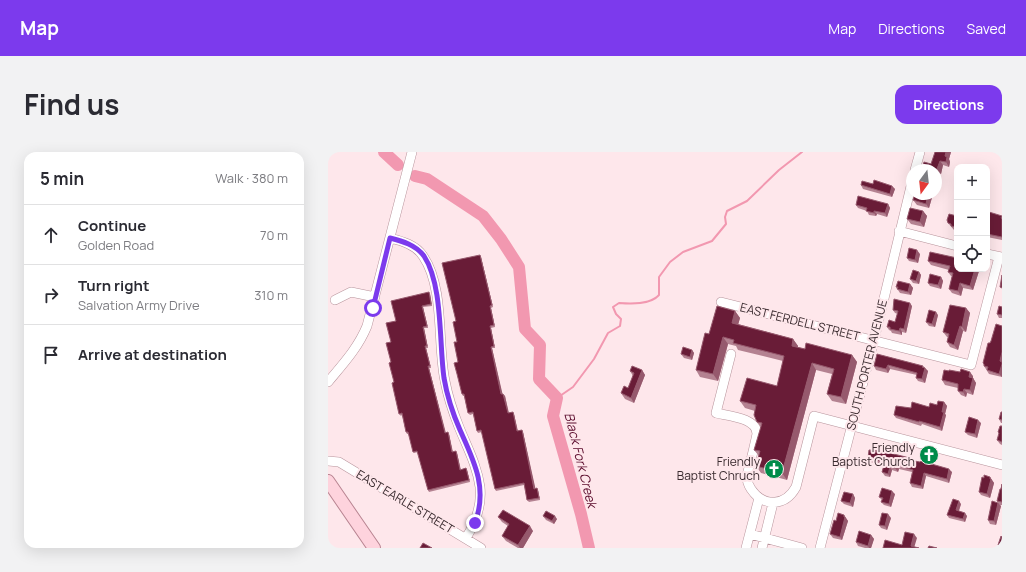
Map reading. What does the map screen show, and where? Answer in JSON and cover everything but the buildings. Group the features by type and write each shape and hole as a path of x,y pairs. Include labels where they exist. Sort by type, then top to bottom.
{"main road":[{"path":"328,481 374,548"}],"street":[{"path":"328,382 353,352 367,326 412,152"},
{"path":"917,164 920,152"},
{"name":"SOUTH PORTER AVENUE","path":"820,548 874,340 907,200"},
{"path":"899,232 954,245"},
{"path":"390,238 407,243 416,248 423,256 435,286 445,383 457,421 474,460 480,487 480,502 477,516 466,538"},
{"path":"990,255 1000,257"},
{"name":"EAST FERDELL STREET","path":"721,302 971,365 1000,257"},
{"path":"335,300 350,292 375,297"},
{"path":"731,354 716,413 747,421 756,427 757,434 747,477 749,486 759,498 773,503 788,497 793,492 796,487 814,416 1002,465"},
{"name":"EAST EARLE STREET","path":"328,461 339,462 481,548"},
{"path":"746,548 759,498"},
{"path":"762,548 773,503"},
{"path":"750,534 802,548"}],"waterway":[{"name":"Black Fork Creek","path":"384,152 398,165"},
{"path":"557,398 573,387 594,359 608,333 620,326 621,319 616,314 613,307 619,303 629,304 651,301 659,295 659,277 670,262 683,252 712,241 726,224 725,217 727,211 747,201 779,170 802,152"},
{"name":"Black Fork Creek","path":"415,176 427,179 483,216 501,239 519,267 525,329 540,345 539,379 557,398 553,416 581,514 589,548"}],"place":[{"name":"Friendly Baptist Church","path":"929,455"},
{"name":"Friendly Baptist Chruch","path":"774,469"}],"route":[{"path":"373,308 390,238 404,242 416,248 426,260 435,286 444,378 457,421 474,460 477,472 480,487 480,502 475,523"}]}
